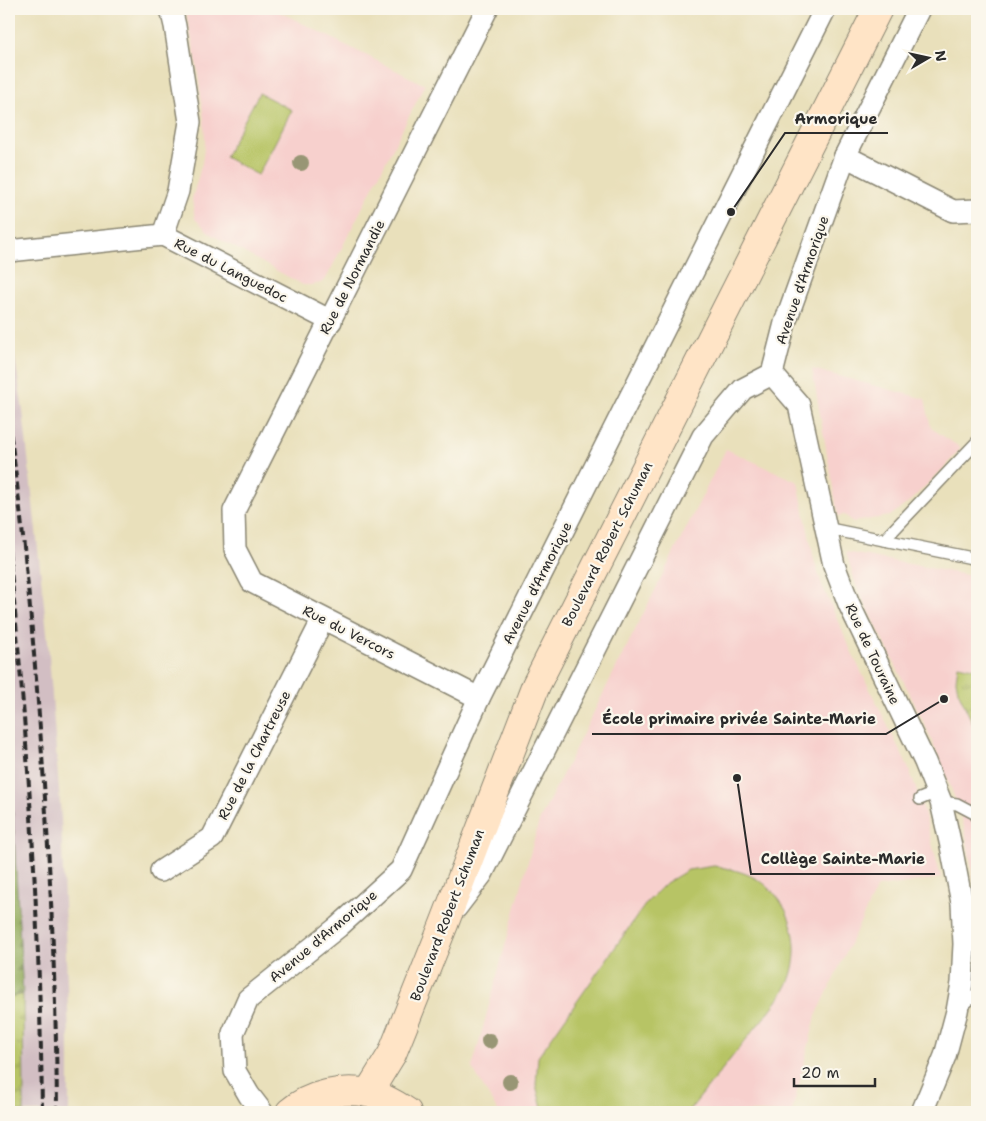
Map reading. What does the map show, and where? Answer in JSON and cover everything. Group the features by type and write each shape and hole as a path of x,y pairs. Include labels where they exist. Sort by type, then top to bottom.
{"main road":[{"name":"Boulevard Robert Schuman","path":"368,1093 392,1054 536,685 878,9"},
{"path":"290,1112 316,1097 342,1092 368,1093 393,1102 407,1112"}],"street":[{"path":"163,235 178,191 190,122 171,9"},
{"name":"Rue de Normandie","path":"235,549 234,511 487,9"},
{"name":"Avenue d'Armorique","path":"262,1112 249,1095 235,1071 232,1033 248,999 338,926 401,870 479,698 825,9"},
{"name":"Avenue d'Armorique","path":"772,374 784,323 845,156 919,9"},
{"path":"845,156 953,211 977,210"},
{"name":"Rue du Languedoc","path":"9,251 163,235 330,321"},
{"path":"444,924 482,874 703,436 744,389 772,374"},
{"name":"Rue de Touraine","path":"772,374 798,405 834,565 849,604 925,762 932,797 962,903 964,944 962,983 957,1011 945,1056 922,1112"},
{"name":"Rue du Vercors","path":"235,549 252,582 479,698"},
{"name":"Rue de la Chartreuse","path":"161,871 212,838 323,619"}],"lane":[{"path":"884,540 977,442"},
{"path":"825,528 977,559"},
{"path":"932,797 956,804 976,814 977,817"},
{"path":"957,1011 977,993"}],"shaded area":[{"path":"185,9 274,9 425,85 327,277 321,283 303,285 212,235 195,219 192,199 202,163 205,142 204,120 196,59"},
{"path":"9,317 23,411 48,641 61,818 69,1037 69,1112 24,1112 23,994 9,750"},
{"path":"812,369 925,399 931,428 961,448 945,467 908,503 890,516 853,522 845,515 838,516"},
{"path":"726,449 798,482 814,560 822,585 854,657 909,769 923,808 941,878 877,887 816,1016 792,1112 498,1112 472,1068 539,821"},
{"path":"846,552 977,577 977,899 966,835 948,780 926,727 856,585"}],"green space":[{"path":"259,93 292,110 258,175 225,157"},
{"path":"958,665 977,669 977,733 958,691 956,680"},
{"path":"9,750 23,994 9,997"},
{"path":"714,866 755,878 772,890 785,909 793,932 795,956 792,972 781,996 688,1112 543,1112 536,1085 538,1057 647,902 666,883 688,870"},
{"path":"23,994 24,1112 9,1112 9,997"}],"railway":[{"path":"9,423 28,582 44,787 51,895 57,1112"},
{"path":"9,551 32,831 39,972 42,1112"}],"place":[{"name":"Armorique","path":"731,212"},
{"name":"École primaire privée Sainte-Marie","path":"944,699"},
{"name":"Collège Sainte-Marie","path":"737,778"}]}
